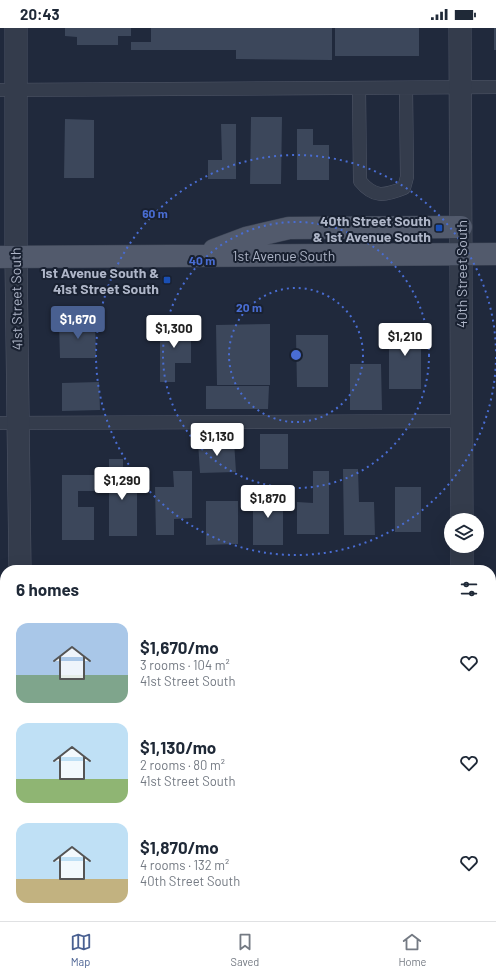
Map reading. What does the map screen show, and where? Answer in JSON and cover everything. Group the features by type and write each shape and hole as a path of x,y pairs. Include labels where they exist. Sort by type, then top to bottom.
{"main road":[{"path":"198,256 246,238 289,228 461,227"},
{"name":"1st Avenue South","path":"8,257 496,254"}],"street":[{"name":"41st Street South","path":"16,28 8,90 9,423 20,565"},
{"name":"40th Street South","path":"460,28 462,513"},
{"path":"462,553 462,565"}],"lane":[{"path":"8,90 496,87"},
{"path":"359,88 360,181 368,191 377,194 390,194 404,188 407,177 406,88"},
{"path":"9,423 461,421"}],"building":[{"path":"65,28 131,28 131,36 118,36 118,45 77,45 77,37 65,36"},
{"path":"151,28 332,28 332,60 236,59 236,50 131,50 131,42 151,42"},
{"path":"335,28 419,28 419,56 335,56"},
{"path":"494,28 496,28 496,50 494,50"},
{"path":"251,117 282,117 281,184 250,184"},
{"path":"65,119 94,120 94,178 64,178"},
{"path":"221,124 236,124 236,179 208,179 208,160 222,160"},
{"path":"297,129 313,129 313,145 329,145 329,180 297,180"},
{"path":"59,322 95,322 96,358 60,358"},
{"path":"160,324 191,324 191,363 175,363 175,382 160,382"},
{"path":"270,324 270,385 217,385 216,325"},
{"path":"389,325 421,325 421,389 389,389"},
{"path":"296,335 328,335 328,387 297,387"},
{"path":"350,364 381,364 382,410 350,410"},
{"path":"99,382 100,410 62,411 62,383"},
{"path":"206,386 269,386 268,409 206,409"},
{"path":"260,434 288,434 288,469 260,469"},
{"path":"234,441 236,472 200,473 198,442"},
{"path":"109,459 123,459 123,475 137,474 137,536 109,536"},
{"path":"343,469 358,469 359,502 374,502 375,535 344,535"},
{"path":"173,471 192,471 192,518 174,519 174,535 156,535 155,487 174,487"},
{"path":"313,471 329,471 329,534 297,534 297,502 313,503"},
{"path":"62,475 94,475 94,491 78,491 78,507 94,507 94,540 62,540"},
{"path":"395,487 421,487 421,532 395,532"},
{"path":"253,493 283,493 283,545 253,545"},
{"path":"206,501 238,501 238,544 206,545"}],"place":[{"name":"40th Street South & 1st Avenue South","path":"439,228"},
{"name":"1st Avenue South & 41st Street South","path":"167,280"}]}
